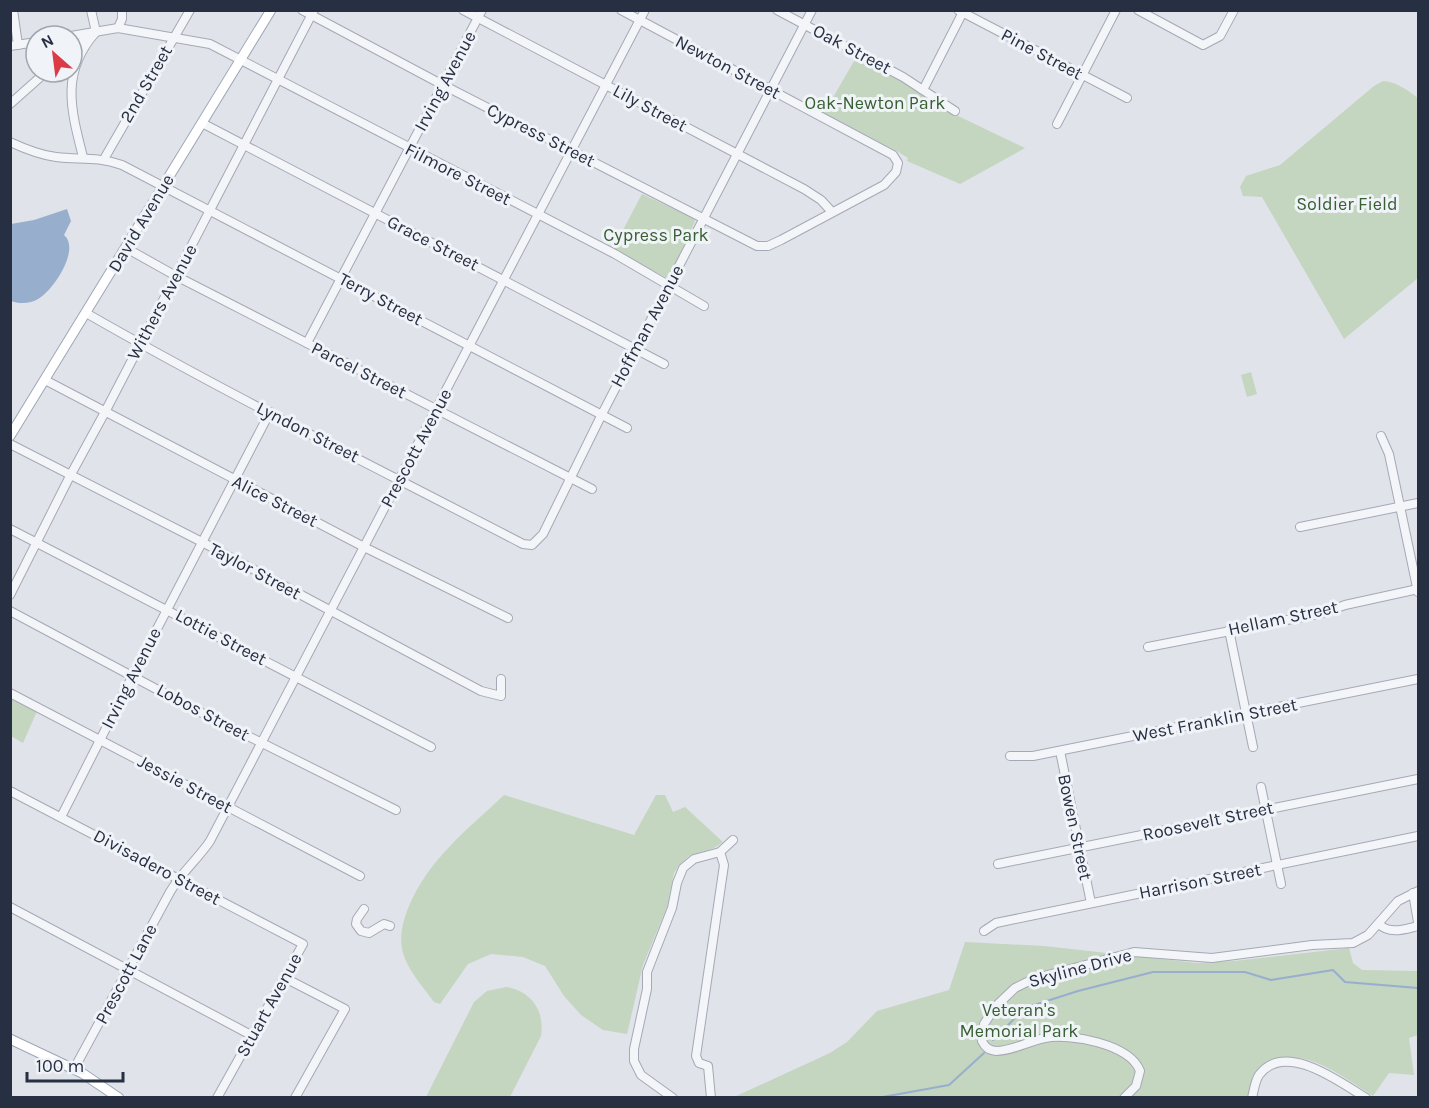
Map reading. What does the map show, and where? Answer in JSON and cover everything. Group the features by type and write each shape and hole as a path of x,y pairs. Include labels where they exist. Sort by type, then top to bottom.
{"main road":[{"name":"David Avenue","path":"10,436 271,10"},
{"path":"10,1039 74,1069 105,1086 119,1098"}],"street":[{"path":"13,10 14,45"},
{"path":"92,10 96,32"},
{"path":"84,34 118,28 122,19 122,10"},
{"name":"2nd Street","path":"104,159 190,10"},
{"name":"Cypress Street","path":"302,10 313,13 443,85 757,246 768,246 832,212"},
{"name":"Lily Street","path":"463,10 480,14 606,86 813,194 832,212"},
{"name":"Newton Street","path":"621,10 861,137 897,159 898,167 884,185 832,212"},
{"name":"Prescott Avenue","path":"178,879 205,849 228,807 645,10"},
{"name":"Oak Street","path":"777,10 903,77 955,111"},
{"name":"Hoffman Avenue","path":"532,545 543,534 569,477 812,10"},
{"path":"1057,124 1116,10"},
{"path":"1138,10 1203,45 1220,36 1234,10"},
{"path":"923,90 962,11"},
{"name":"Pine Street","path":"962,11 1127,98"},
{"name":"Withers Avenue","path":"10,595 313,13"},
{"name":"Irving Avenue","path":"307,344 480,14"},
{"name":"Filmore Street","path":"118,28 210,44 615,254 704,306"},
{"path":"84,40 96,32"},
{"path":"83,157 71,114 71,92 81,56 88,41 96,32"},
{"path":"10,104 32,84"},
{"name":"Grace Street","path":"202,123 664,364"},
{"name":"Terry Street","path":"10,142 35,152 57,157 104,159 134,171 627,428"},
{"name":"Parcel Street","path":"126,248 307,344 592,489"},
{"name":"Lyndon Street","path":"86,313 140,344 523,544 532,545"},
{"name":"Alice Street","path":"45,380 364,547 508,618"},
{"name":"Irving Avenue","path":"61,817 270,412"},
{"path":"1381,436 1389,454 1418,591"},
{"name":"Taylor Street","path":"10,444 202,542 481,691 501,696 501,679"},
{"path":"1300,527 1419,503"},
{"name":"Lottie Street","path":"10,529 431,747"},
{"name":"Hellam Street","path":"1148,647 1323,613 1345,605 1418,591"},
{"name":"Lobos Street","path":"10,611 190,707 396,810"},
{"path":"1229,630 1253,747"},
{"name":"West Franklin Street","path":"1010,756 1033,756 1060,751 1419,679"},
{"name":"Jessie Street","path":"10,693 360,876"},
{"name":"Bowen Street","path":"1060,751 1091,903"},
{"name":"Roosevelt Street","path":"998,864 1419,779"},
{"path":"1261,787 1281,884"},
{"name":"Divisadero Street","path":"10,791 303,944"},
{"name":"Harrison Street","path":"984,931 996,923 1419,836"},
{"path":"673,1098 641,1075 634,1060 634,1049 647,989 647,972 672,908 680,873 694,859 720,852 733,840"},
{"path":"711,1098 708,1066 699,1063 696,1056 724,865 720,852"},
{"name":"Prescott Lane","path":"74,1069 178,879"},
{"path":"1416,892 1419,924 1390,931 1383,929 1379,924 1392,906 1416,892"},
{"path":"10,907 251,1035"},
{"path":"364,909 356,924 361,931 369,933 384,924 390,926"},
{"name":"Skyline Drive","path":"1124,1098 1136,1086 1140,1071 1133,1059 1123,1052 1063,1036 993,1050 986,1047 982,1041 984,1024 1004,998 1022,984 1043,976 1126,954 1147,952 1212,958 1312,945 1347,944 1363,939 1379,924"},
{"name":"Stuart Avenue","path":"217,1098 303,944"},
{"path":"285,978 345,1009 295,1098"},
{"path":"1252,1098 1256,1081 1261,1073 1271,1066 1289,1063 1310,1065 1366,1098"}],"green space":[{"name":"Oak-Newton Park","path":"857,56 901,79 954,114 1025,148 960,184 907,161 908,158 895,150 824,113"},
{"name":"Soldier Field","path":"1383,81 1406,89 1418,98 1418,278 1344,339 1262,197 1243,196 1240,187 1246,176 1280,165 1374,86"},
{"name":"Cypress Park","path":"642,194 695,221 671,274 667,278 613,249"},
{"path":"1251,372 1257,394 1247,397 1241,375"},
{"path":"11,698 37,711 23,743 11,736"},
{"path":"504,795 634,835 656,795 665,795 673,812 685,807 723,842 714,848 689,856 674,873 667,907 643,965 627,1034 603,1030 581,1015 564,996 545,966 523,957 491,954 468,964 440,1004 434,1002 413,974 401,944 405,917 417,889 448,848"},
{"name":"Veteran's Memorial Park","path":"965,942 1044,946 1197,963 1349,948 1353,963 1362,970 1418,971 1418,1035 1409,1038 1414,1075 1389,1073 1373,1096 1325,1066 1299,1058 1285,1058 1260,1067 1254,1077 1248,1097 732,1098 830,1053 847,1042 877,1011 949,990"},
{"path":"506,987 515,989 529,998 538,1011 542,1027 541,1036 510,1097 426,1097 474,1002 487,991"}],"water":[{"path":"67,209 71,221 64,235 68,241 69,250 57,279 44,295 35,301 17,303 11,301 11,224 34,220"}],"waterway":[{"path":"993,1040 1025,1008 1078,991 1153,972 1245,972 1271,980 1333,970 1345,982 1418,988"},
{"path":"877,1098 949,1085 984,1053"}]}
